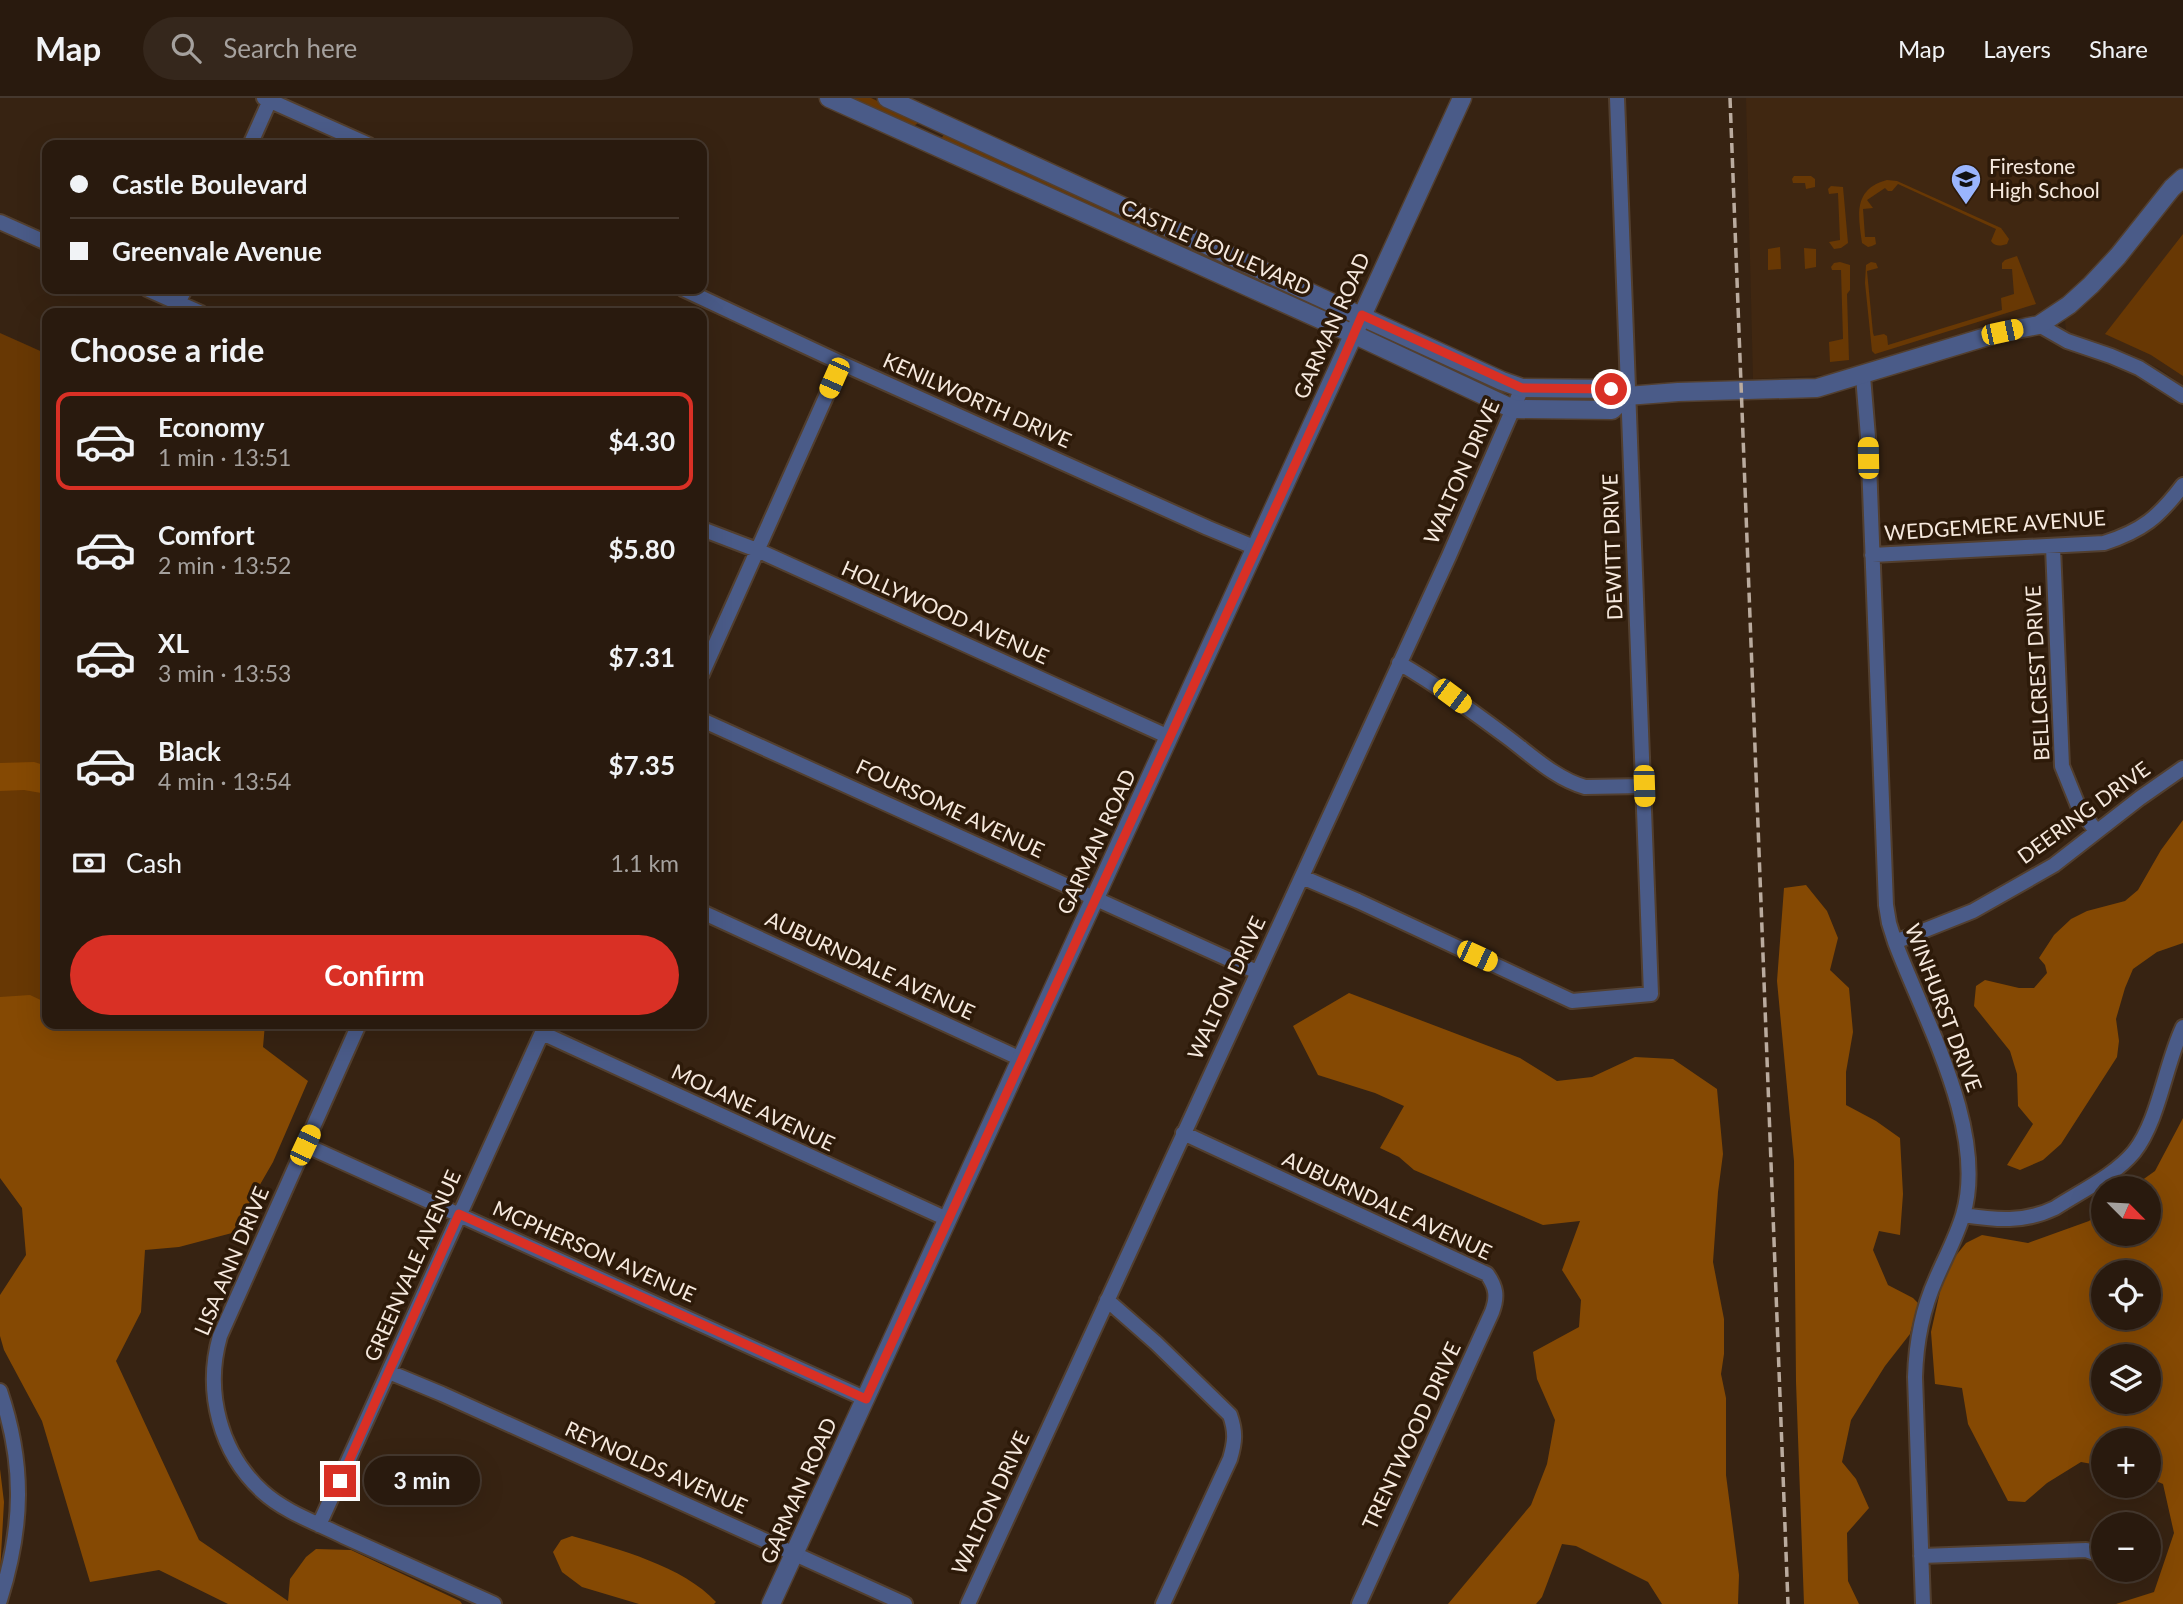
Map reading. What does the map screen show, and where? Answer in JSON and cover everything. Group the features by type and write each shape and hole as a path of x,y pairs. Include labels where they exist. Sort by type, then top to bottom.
{"street":[{"name":"CASTLE BOULEVARD","path":"829,98 1513,409 1612,410 1627,396"},
{"name":"CASTLE BOULEVARD","path":"887,98 1522,388 1611,389 1627,396 1817,388 2002,332 2039,325"},
{"name":"DEWITT DRIVE","path":"1302,877 1572,1001 1651,994 1616,98"},
{"path":"252,140 268,99 358,140"},
{"name":"GARMAN ROAD","path":"771,1604 1338,371 1459,99"},
{"path":"926,142 936,120"},
{"path":"2183,178 2172,188 2119,256 2091,285 2039,325 2067,341 2139,368 2183,396"},
{"path":"0,222 42,241"},
{"path":"1161,248 1170,228"},
{"path":"158,294 190,308"},
{"path":"178,303 182,294"},
{"name":"KENILWORTH DRIVE","path":"694,294 841,363 1256,548"},
{"path":"707,663 841,363"},
{"name":"WINHURST DRIVE","path":"1863,376 1888,923 1947,1072 1964,1131 1969,1178 1963,1215 1926,1303 1917,1344 1915,1377 1923,1604"},
{"name":"WALTON DRIVE","path":"968,1604 1182,1133 1302,877 1522,388"},
{"name":"WEDGEMERE AVENUE","path":"1872,555 2104,543 2138,531 2164,509 2183,485"},
{"name":"HOLLYWOOD AVENUE","path":"707,530 757,550 1169,737"},
{"name":"BELLCREST DRIVE","path":"2053,547 2062,766 2079,808 2096,831"},
{"path":"1399,663 1438,686 1554,772 1576,785 1644,786"},
{"name":"FOURSOME AVENUE","path":"707,722 1257,972"},
{"name":"DEERING DRIVE","path":"1895,942 1973,911 2054,865 2183,768"},
{"name":"AUBURNDALE AVENUE","path":"707,914 1021,1059"},
{"path":"1963,1215 2007,1220 2043,1214 2126,1160 2145,1134 2183,1027"},
{"name":"LISA ANN DRIVE","path":"357,1029 220,1336 214,1367 217,1413 223,1433 241,1467 263,1492 279,1504 319,1525 494,1604"},
{"name":"GREENVALE AVENUE","path":"319,1525 544,1029"},
{"name":"MOLANE AVENUE","path":"544,1029 947,1219"},
{"name":"AUBURNDALE AVENUE","path":"1182,1133 1487,1274 1494,1285"},
{"name":"MCPHERSON AVENUE","path":"305,1145 866,1399"},
{"name":"TRENTWOOD DRIVE","path":"1359,1604 1492,1312 1497,1299 1494,1285"},
{"path":"1107,1300 1230,1415 1235,1429 1236,1442 1230,1460 1163,1604"},
{"name":"REYNOLDS AVENUE","path":"389,1372 905,1604"},
{"path":"0,1391 16,1448 19,1505 12,1559 0,1600"},
{"path":"1921,1556 2091,1552"}],"shaded area":[{"path":"847,98 871,98 912,117 917,124 911,127"},
{"name":"Firestone High School","path":"1746,98 2183,98 2183,386 2160,369 2128,353 2072,336 2066,331 2065,321 2036,314 1842,374 1753,379"},
{"path":"945,133 1149,227 1144,233 941,139"},
{"path":"1794,176 1811,176 1815,179 1815,187 1806,189 1805,183 1793,183"},
{"path":"1887,180 1897,181 2001,228 2009,239 2007,244 1998,246 1991,241 1996,229 1898,184 1892,191 1885,188 1867,200 1873,208 1863,209 1865,237 1875,237 1876,244 1868,247 1862,243 1860,204 1868,190"},
{"path":"1831,186 1843,187 1848,243 1834,249 1829,242 1840,240 1838,193 1829,194 1828,189"},
{"path":"2183,234 2183,376 2151,355 2105,334"},
{"path":"1177,240 1332,312 1330,315 1173,246"},
{"path":"1780,247 1781,269 1768,270 1768,249"},
{"path":"1804,248 1816,249 1816,267 1805,269"},
{"path":"2017,256 2036,304 1875,354 1872,351 1865,283 1866,265 1876,263 1878,268 1867,271 1873,333 1874,336 1887,336 1888,345 2002,310 2001,298 2014,294 2012,269 2002,269 2002,263"},
{"path":"1840,262 1850,265 1850,290 1847,294 1849,360 1830,362 1829,342 1843,339 1841,270 1832,270 1831,267"},
{"path":"0,333 42,352 42,1018 0,1024"},
{"path":"1388,335 1504,389 1503,394 1499,396 1383,342 1383,338"},
{"path":"1539,393 1610,397 1606,402 1536,402"},
{"path":"34,762 42,764 42,793 24,790 0,791 0,763"},
{"path":"2183,820 2183,943 2157,952 2133,969 2116,1019 2119,1041 2117,1057 2061,1144 2043,1160 2020,1170 2007,1165 2033,1124 2018,1106 2017,1074 2010,1051 1974,1006 1976,986 1985,980 2019,988 2034,988 2047,973 2039,958 2054,935 2071,919 2087,911 2125,901 2138,890 2161,850"},
{"path":"1806,885 1827,911 1838,938 1830,970 1849,988 1853,1032 1846,1072 1846,1105 1900,1138 1903,1194 1900,1235 1879,1231 1873,1250 1888,1285 1918,1303 1910,1334 1885,1366 1851,1420 1842,1462 1856,1479 1869,1508 1847,1533 1848,1581 1859,1604 1804,1604 1796,1382 1794,1161 1777,981 1784,888"},
{"path":"1349,993 1520,1058 1557,1081 1592,1077 1635,1057 1673,1059 1717,1089 1723,1154 1713,1262 1724,1319 1721,1374 1726,1398 1726,1475 1739,1575 1738,1604 1662,1604 1648,1582 1576,1546 1562,1544 1542,1597 1536,1604 1448,1604 1531,1505 1547,1464 1555,1420 1537,1379 1533,1352 1579,1327 1581,1300 1562,1270 1580,1221 1543,1225 1414,1170 1399,1157 1380,1148 1404,1106 1375,1093 1318,1075 1293,1026"},
{"path":"30,995 42,1001 42,1029 265,1029 263,1047 308,1081 273,1162 232,1233 179,1247 145,1250 141,1312 116,1361 199,1540 288,1601 290,1579 306,1557 316,1549 351,1550 462,1604 228,1604 159,1570 90,1582 42,1421 4,1350 0,1336 0,1295 26,1255 22,1208 0,1178 0,997"},
{"path":"2183,1118 2183,1604 2116,1604 2154,1592 2157,1582 2161,1582 2161,1571 2174,1533 2161,1483 2161,1428 2091,1428 2091,1464 2081,1462 2047,1483 2025,1502 2008,1501 1968,1424 1962,1388 1935,1384 1931,1332 1945,1269 1966,1243 1982,1235 2028,1243 2091,1219 2091,1246 2161,1246 2161,1176 2148,1176 2155,1171"},
{"path":"0,1469 4,1502 0,1573"},
{"path":"572,1536 649,1560 686,1578 716,1602 639,1604 582,1587 562,1572 553,1552 561,1540"}],"railway":[{"path":"1730,98 1788,1604"}],"place":[{"name":"Firestone High School","path":"1966,206"}],"route":[{"path":"340,1481 459,1214 866,1399 1362,315 1522,388 1611,389"}]}
